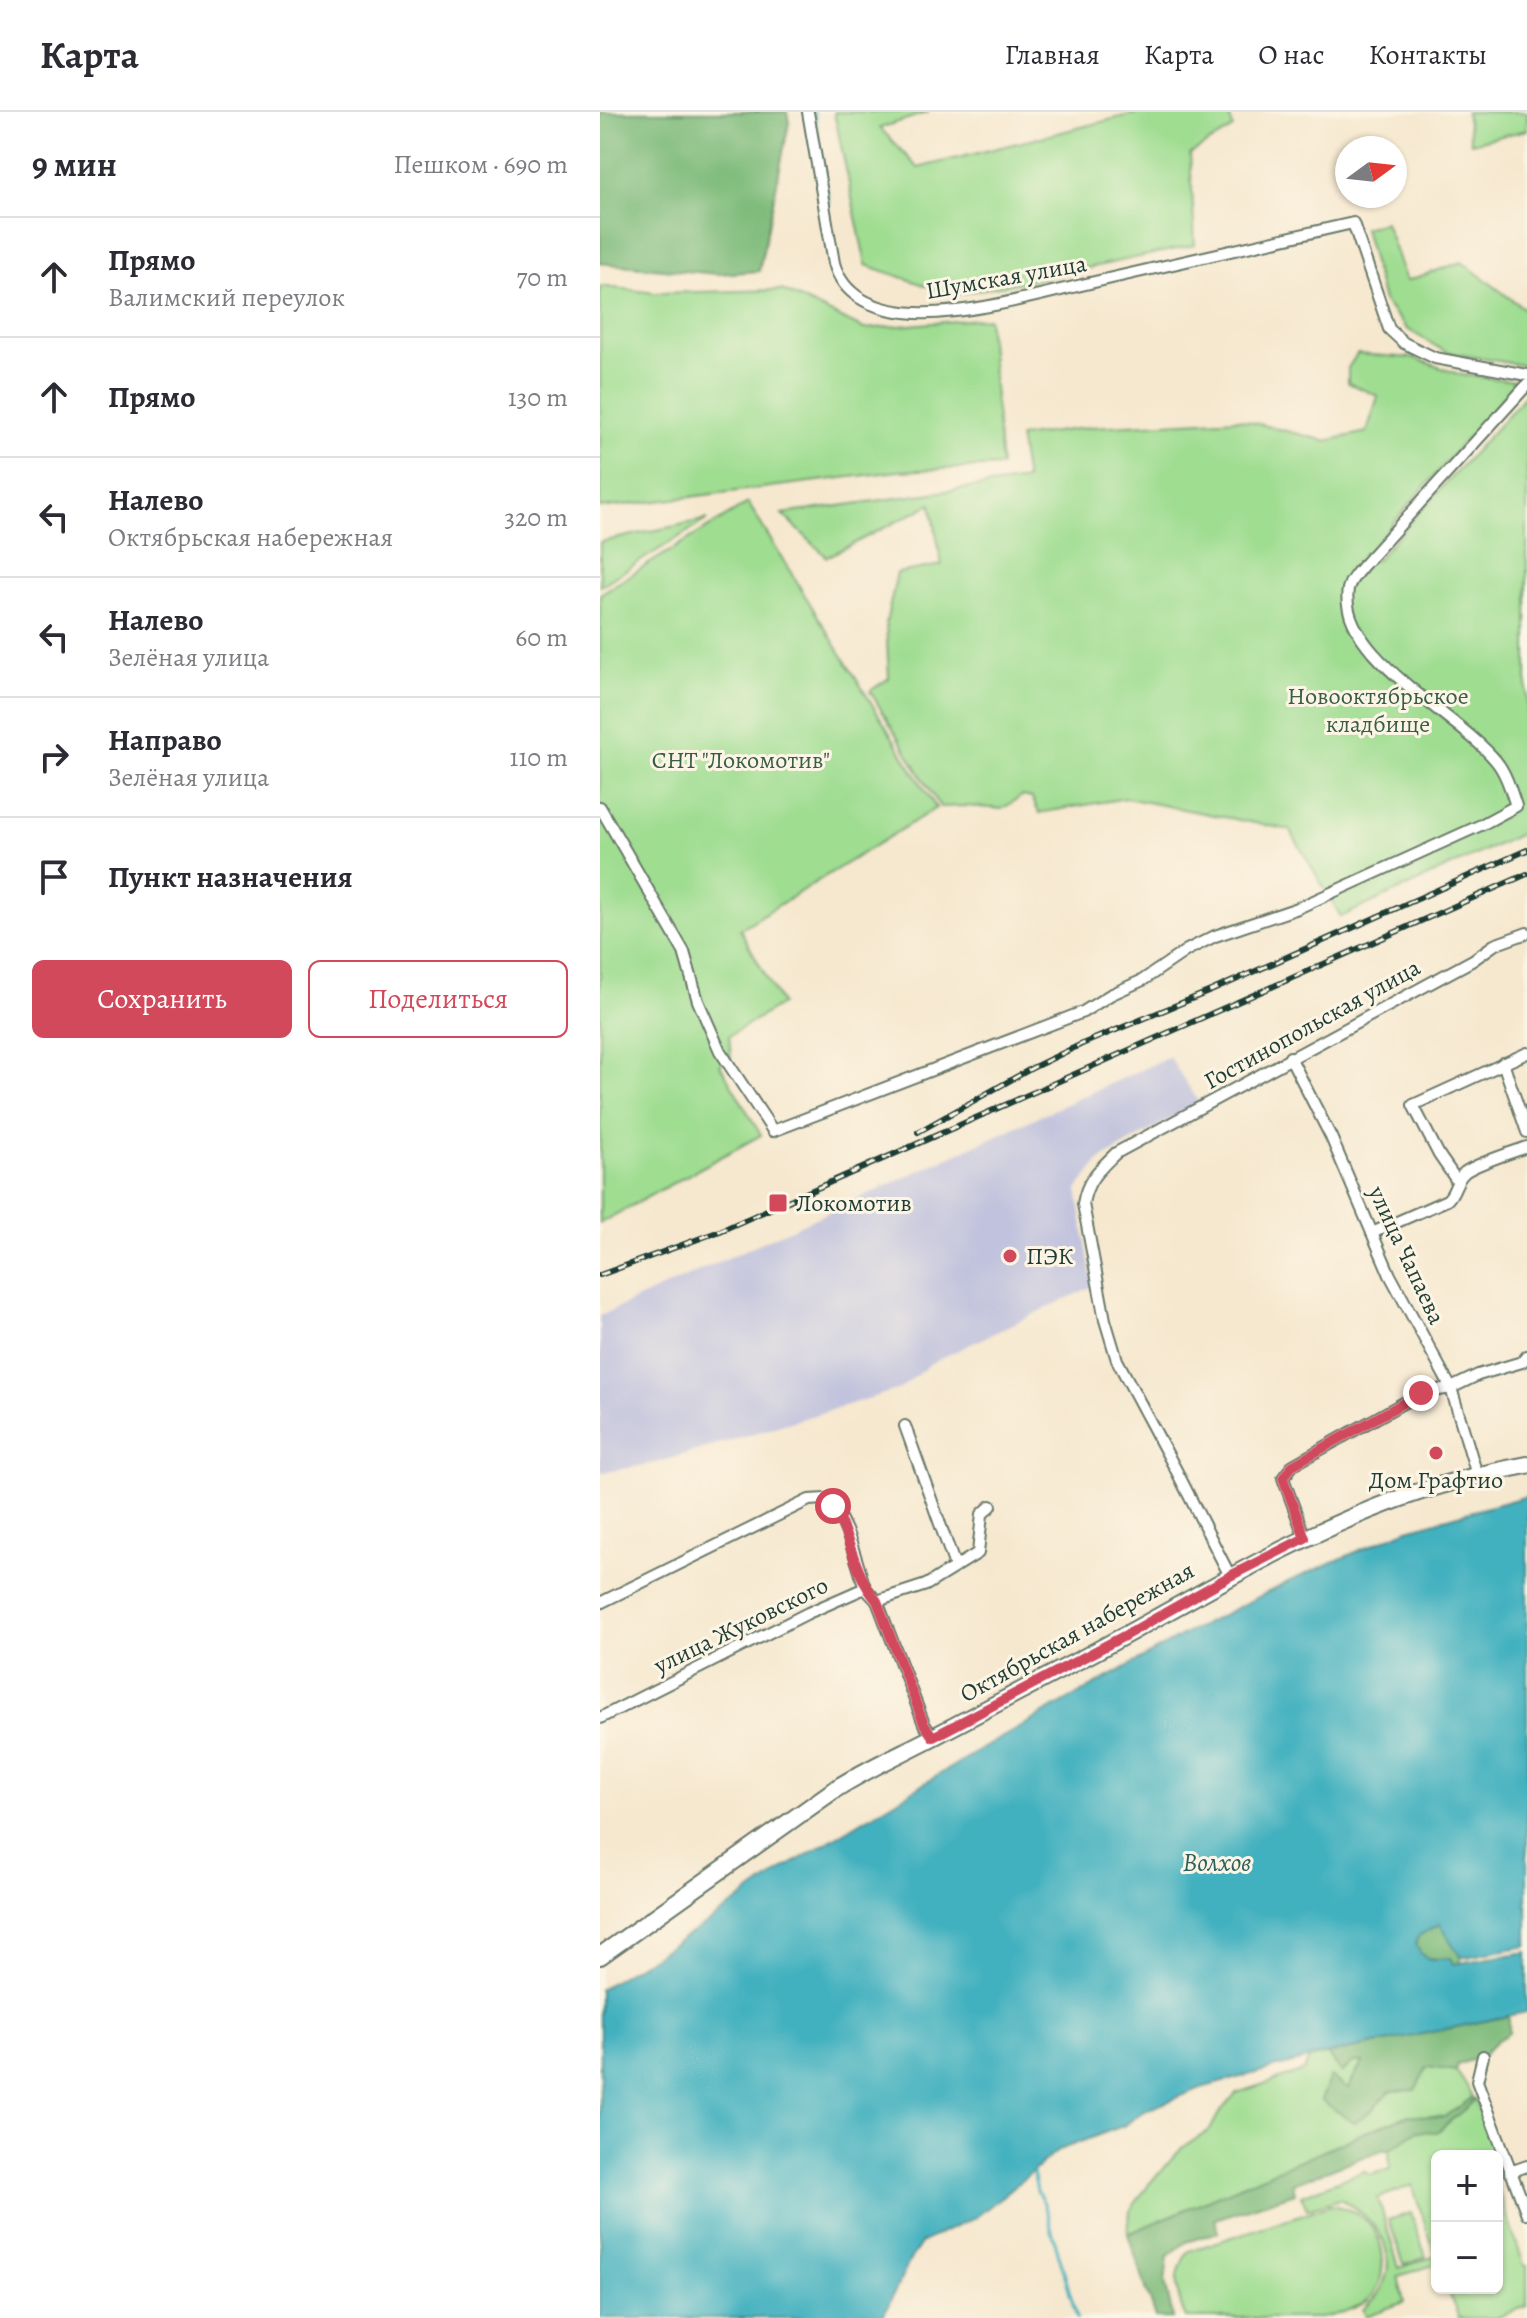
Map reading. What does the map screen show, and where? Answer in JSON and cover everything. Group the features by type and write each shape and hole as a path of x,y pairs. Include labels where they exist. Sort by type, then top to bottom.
{"main road":[{"name":"Октябрьская набережная","path":"600,1956 863,1772 1126,1635 1230,1576 1305,1538 1403,1497 1477,1475 1527,1465"}],"street":[{"name":"Шумская улица","path":"808,112 838,279 860,299 884,308 916,313 1010,301 1353,223 1389,329 1404,343 1435,358 1527,375"},
{"path":"600,807 684,952 698,1001 720,1051 773,1131 1083,1012 1143,980 1201,943 1298,908 1516,806 1498,762 1378,658 1360,638 1348,608 1348,586 1527,385"},
{"name":"Гостинопольская улица","path":"1230,1576 1123,1372 1105,1320 1083,1204 1085,1193 1092,1178 1116,1153 1473,960 1494,945 1527,933"},
{"path":"1457,1181 1439,1155 1413,1105 1527,1053"},
{"name":"улица Чапаева","path":"1290,1057 1331,1137 1390,1275 1451,1388 1477,1475"},
{"path":"1503,1063 1527,1132"},
{"path":"1372,1233 1447,1200 1465,1172 1527,1147"},
{"path":"1305,1538 1283,1478 1293,1465 1421,1393 1451,1388 1478,1375 1522,1362 1527,1356"},
{"path":"905,1426 955,1566"},
{"path":"600,1603 809,1500 825,1499 842,1522 865,1588"},
{"path":"933,1737 924,1724 877,1601 926,1585 978,1553 982,1514 991,1506"},
{"name":"улица Жуковского","path":"600,1718 808,1613 865,1588 877,1601"},
{"path":"1483,2056 1477,2081 1527,2214"},
{"path":"1510,2172 1527,2166"}],"shaded area":[{"path":"1169,1057 1199,1102 1100,1160 1077,1190 1093,1286 931,1363 900,1389 656,1463 600,1473 600,1316"}],"green space":[{"path":"600,112 787,112 789,123 759,271 717,274 600,263"},
{"path":"834,112 929,112 880,128 918,168 1141,112 1228,112 1233,128 1190,154 1195,245 953,295 866,265"},
{"path":"1466,112 1527,112 1527,130 1471,143"},
{"path":"1385,222 1406,281 1462,262 1527,311 1527,366 1446,352 1407,329 1383,301 1364,228"},
{"path":"600,286 655,293 782,290 864,329 988,318 1001,466 899,471 600,508"},
{"name":"Новооктябрьское кладбище","path":"1357,354 1414,358 1461,375 1517,381 1360,561 1375,561 1527,394 1527,831 1341,917 1290,830 1126,798 1039,813 1032,798 1022,796 1002,809 940,807 870,691 889,678 886,623 897,573 942,565 931,504 827,557 782,514 1026,480 1019,437 1091,427 1239,419 1326,441 1367,432 1378,396 1348,383 1348,368"},
{"name":"СНТ \"Локомотив\"","path":"748,503 936,808 740,929 781,1004 729,1036 731,1057 720,1065 761,1135 600,1223 600,594"},
{"path":"708,519 600,586 600,542"},
{"path":"1440,1923 1461,1958 1459,1964 1453,1964 1450,1958 1425,1957 1418,1950 1418,1936"},
{"path":"1509,2016 1509,2033 1496,2041 1483,2056 1457,2065 1456,2071 1427,2067 1415,2090 1390,2091 1354,2123 1321,2100 1330,2077 1348,2088 1363,2062 1353,2062 1342,2073 1328,2054"},
{"path":"1328,2054 1342,2072 1353,2062 1363,2062 1347,2089 1330,2078 1373,2109 1390,2091 1427,2066 1456,2071 1472,2098 1444,2117 1409,2115 1368,2131 1128,2234 1130,2211 1149,2184 1182,2148 1210,2130 1219,2113 1236,2093 1304,2071 1309,2059"},
{"path":"1472,2098 1475,2100 1437,2132 1417,2131 1389,2150 1293,2183 1295,2193 1215,2219 1218,2232 1186,2242 1168,2256 1165,2282 1173,2318 1156,2318 1128,2234 1368,2131 1409,2115 1444,2117"},
{"path":"1475,2100 1495,2150 1431,2150 1431,2241 1412,2185 1378,2198 1399,2268 1431,2258 1431,2266 1398,2276 1404,2302 1366,2316 1363,2310 1378,2294 1386,2276 1388,2262 1381,2237 1364,2215 1340,2199 1307,2209 1301,2195 1364,2171 1370,2175 1390,2169 1389,2150 1417,2130 1437,2132"},
{"path":"1503,2204 1524,2265 1527,2266 1527,2306 1495,2318 1459,2318 1449,2294 1503,2294"},
{"path":"1331,2205 1345,2208 1367,2221 1379,2241 1382,2254 1380,2281 1364,2303 1321,2318 1186,2318 1177,2284 1180,2267 1189,2251"},
{"path":"1411,2213 1426,2257 1404,2265 1389,2220"}],"water":[{"name":"Волхов","path":"1527,1496 1527,1946 1461,1958 1440,1924 1418,1936 1416,1943 1425,1957 1450,1958 1453,1964 1527,1952 1527,2012 1318,2056 1201,2088 1142,2112 1125,2125 1059,2150 975,2218 922,2242 882,2318 600,2318 600,1989 709,1922 785,1868 976,1752 1187,1633 1290,1581 1408,1529"}],"waterway":[{"path":"814,112 829,202"},
{"path":"1033,2172 1077,2318"}],"railway":[{"path":"918,1132 1034,1067 1082,1044 1213,990 1527,850"},
{"path":"600,1275 720,1231 1527,874"}],"place":[{"name":"Локомотив","path":"778,1203"},
{"name":"ПЭК","path":"1010,1256"},
{"name":"Дом Графтио","path":"1436,1453"}],"route":[{"path":"833,1506 842,1522 865,1588 877,1601 924,1724 933,1737 1305,1538 1283,1478 1293,1465 1421,1393"}]}
